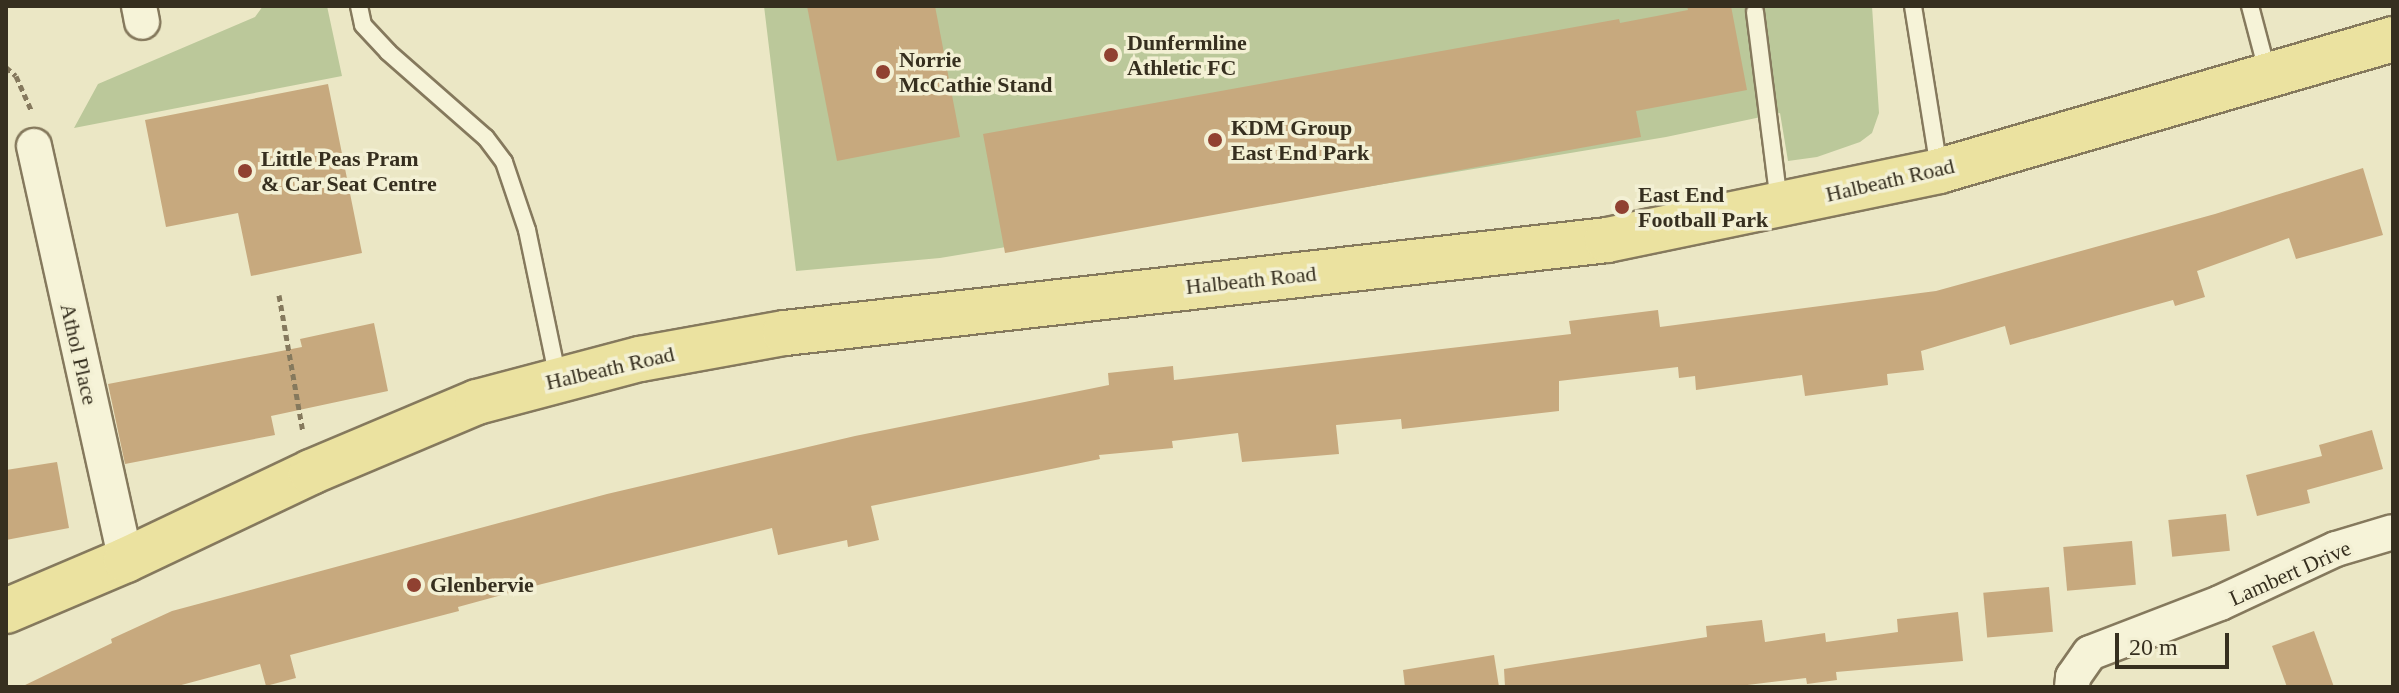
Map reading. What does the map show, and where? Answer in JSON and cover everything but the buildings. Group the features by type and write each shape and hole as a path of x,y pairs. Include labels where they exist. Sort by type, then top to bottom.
{"main road":[{"name":"Halbeath Road","path":"6,611 126,560 311,472 477,402 640,359 785,333 1607,240 1939,171 2393,39"}],"street":[{"name":"Athol Place","path":"34,146 126,560"},
{"name":"Lambert Drive","path":"2072,687 2073,677 2090,653 2220,603 2336,549 2393,532"}],"lane":[{"path":"359,6 363,25 486,138 504,162 527,230 559,380"},
{"path":"1913,6 1939,171"},
{"path":"2250,6 2268,75"},
{"path":"1755,12 1779,204"}],"path":[{"path":"6,67 16,76 31,104 34,146"},
{"path":"279,295 311,472"}],"green space":[{"path":"263,6 327,6 342,76 74,128 98,84 255,17"},
{"name":"KDM Group East End Park","path":"764,6 1872,6 1879,113 1872,133 1860,142 1817,157 1788,161 1780,113 1666,137 940,258 796,271"}],"place":[{"name":"Dunfermline Athletic FC","path":"1111,55"},
{"name":"Norrie McCathie Stand","path":"883,72"},
{"name":"KDM Group East End Park","path":"1215,140"},
{"name":"Little Peas Pram & Car Seat Centre","path":"245,171"},
{"name":"East End Football Park","path":"1622,207"},
{"name":"Glenbervie","path":"414,585"}]}
